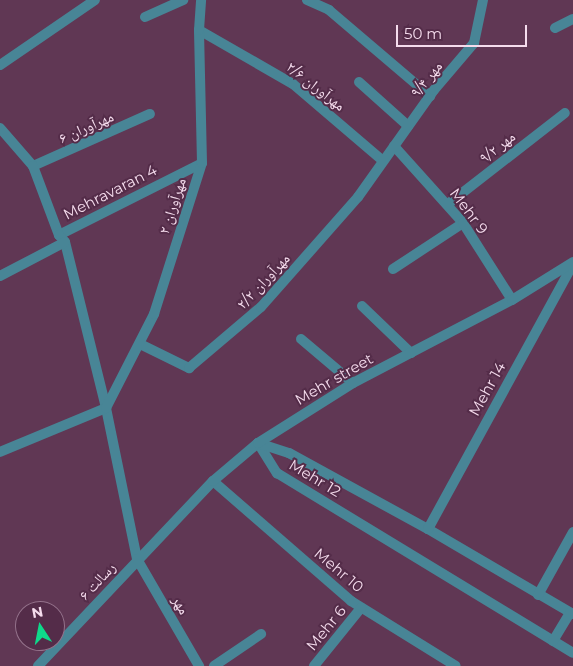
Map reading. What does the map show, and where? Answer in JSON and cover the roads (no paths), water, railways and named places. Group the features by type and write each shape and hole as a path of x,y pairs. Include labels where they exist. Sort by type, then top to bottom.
{"street":[{"path":"0,65 95,0"},
{"path":"145,17 183,0"},
{"name":"مهرآوران ۲","path":"106,408 154,314 202,163 199,30 201,0"},
{"path":"308,0 329,10 430,96"},
{"name":"مهر ۹/۴","path":"382,160 430,96 474,43 483,0"},
{"path":"555,28 573,19"},
{"name":"مهرآوران ۲/۶","path":"199,30 293,84 382,160"},
{"path":"359,82 408,126"},
{"name":"مهر ۹/۲","path":"448,204 565,113"},
{"name":"مهرآوران ۶","path":"33,166 150,114"},
{"path":"0,128 33,166"},
{"name":"Mehr 9","path":"394,146 448,204 512,300"},
{"name":"مهرآوران ۲/۲","path":"140,344 189,368 261,308 358,197 382,160"},
{"name":"Mehravaran 4","path":"0,276 62,238 202,163"},
{"name":"مهر","path":"33,166 62,238 106,408 137,560 199,666"},
{"path":"393,269 463,224"},
{"name":"Mehr street","path":"137,560 212,481 258,443 353,384 512,300 573,263"},
{"name":"Mehr 14","path":"428,529 573,263"},
{"path":"362,306 411,353"},
{"path":"302,339 353,384"},
{"path":"0,452 106,408"},
{"name":"Mehr 12","path":"258,443 289,452 428,529 538,596 571,613"},
{"name":"Mehr 12","path":"258,443 277,473 573,653"},
{"name":"Mehr 10","path":"212,481 361,608 456,666"},
{"path":"538,596 573,532"},
{"name":"رسالت ۶","path":"38,666 137,560"},
{"name":"Mehr 6","path":"314,666 361,608"},
{"path":"553,641 571,613"},
{"path":"214,666 261,634"}]}
